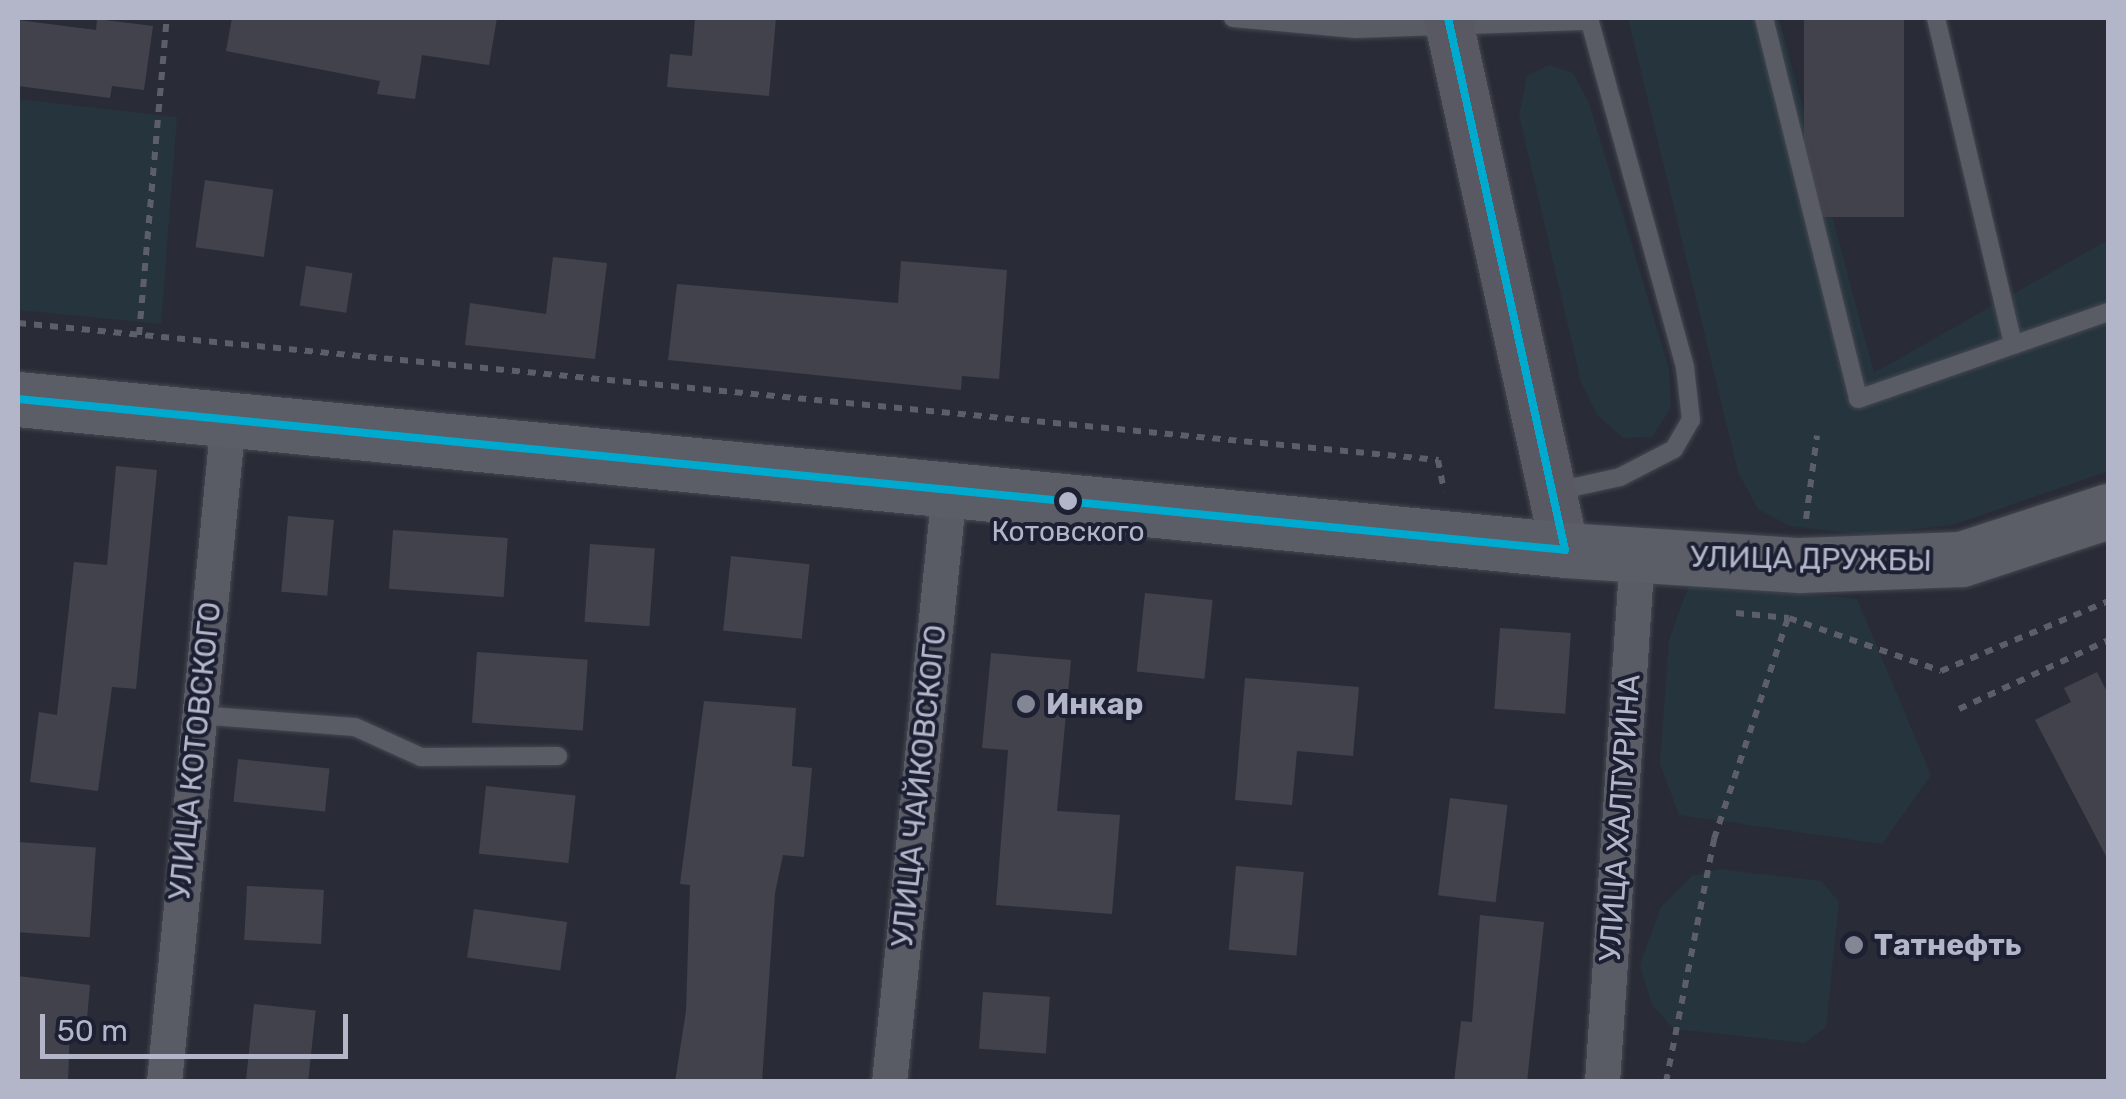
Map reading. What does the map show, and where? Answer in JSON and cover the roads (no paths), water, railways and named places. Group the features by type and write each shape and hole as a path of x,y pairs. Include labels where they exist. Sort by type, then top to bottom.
{"main road":[{"path":"1449,21 1565,550"},
{"name":"УЛИЦА ДРУЖБЫ","path":"18,399 1565,550 1800,565 1961,559 2108,512"}],"street":[{"name":"УЛИЦА КОТОВСКОГО","path":"164,1082 228,420"},
{"name":"УЛИЦА ЧАЙКОВСКОГО","path":"889,1082 949,490"},
{"name":"УЛИЦА ХАЛТУРИНА","path":"1602,1082 1638,554"}],"lane":[{"path":"1233,18 1356,29 1449,21 1589,19 1685,367 1691,420 1674,449 1661,456 1620,477 1552,492"},
{"path":"1764,18 1858,399 2108,312"},
{"path":"1936,18 2014,345"},
{"path":"198,714 355,728 421,757 558,756"}],"place":[{"name":"Котовского","path":"1068,501"},
{"name":"Инкар","path":"1026,704"},
{"name":"Татнефть","path":"1854,945"}]}
